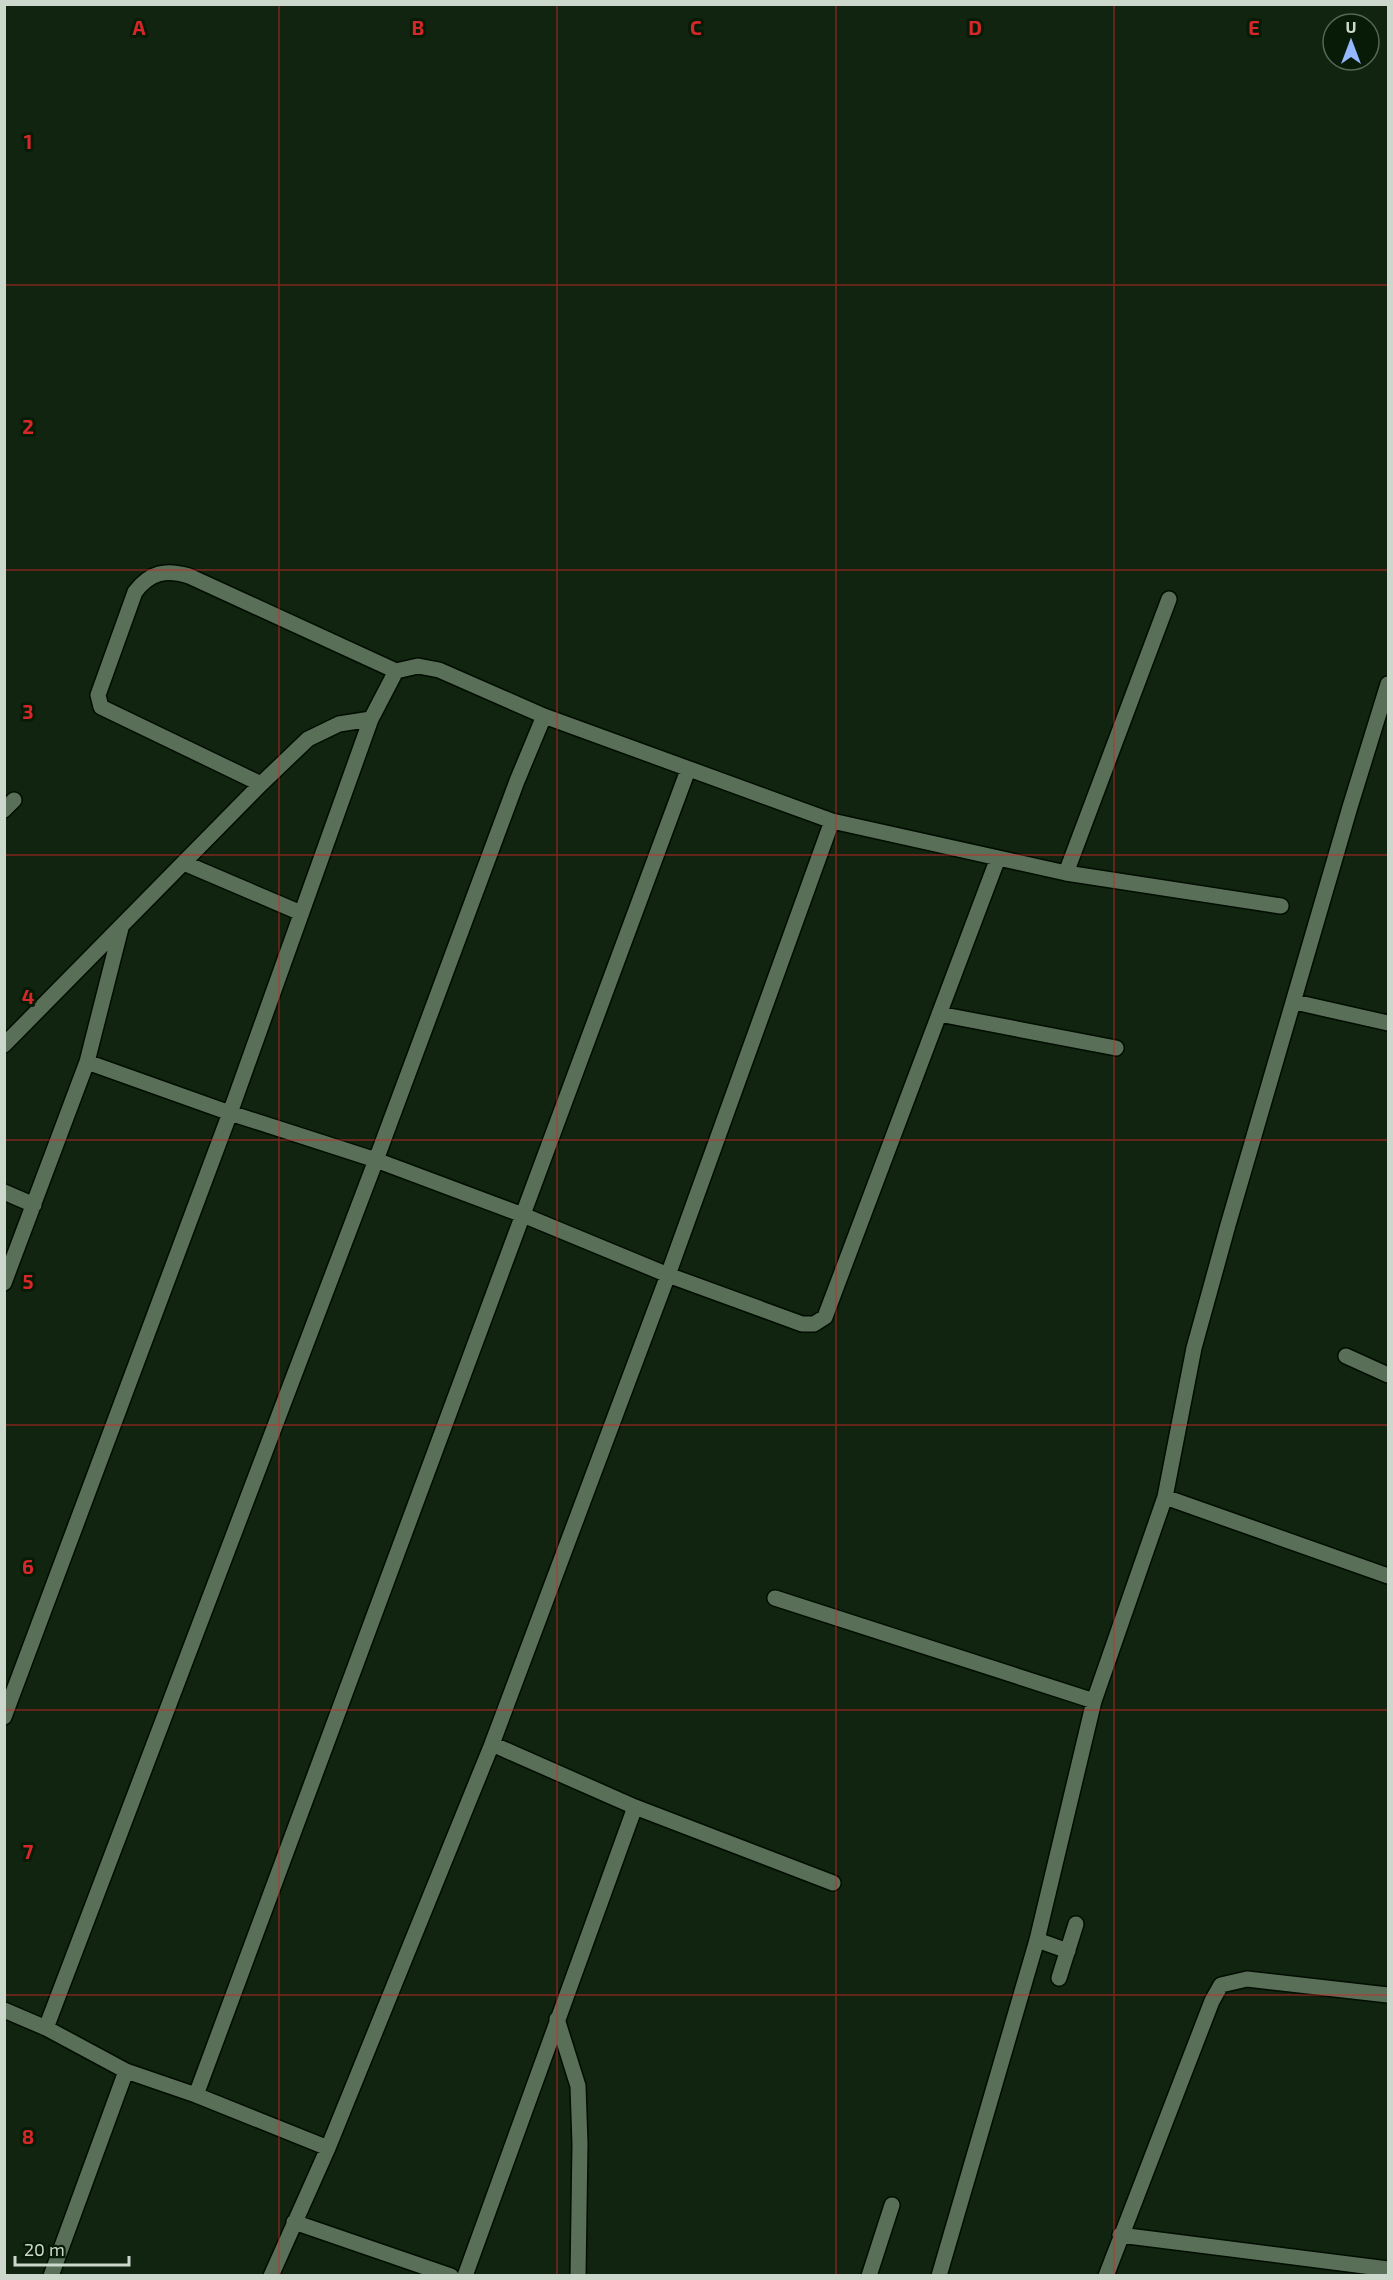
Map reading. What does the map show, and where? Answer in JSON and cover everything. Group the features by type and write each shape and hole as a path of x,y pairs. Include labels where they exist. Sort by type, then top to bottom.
{"street":[{"path":"261,784 100,707 98,695 135,592 143,582 157,573 177,572 189,576 396,671 418,666 439,670 544,716 832,821 1066,873 1281,906"},
{"path":"1066,873 1169,599"},
{"path":"4,1717 230,1113 371,719 396,671"},
{"path":"939,2276 1037,1940 1095,1701 1165,1497 1194,1348 1228,1225 1295,1002 1350,807 1389,684"},
{"path":"46,2028 376,1160 517,781 544,716"},
{"path":"4,1045 261,784 315,735 339,724 371,719"},
{"path":"196,2095 688,770"},
{"path":"271,2276 328,2148 492,1744 668,1275 832,821"},
{"path":"87,1062 230,1113 376,1160 523,1215 668,1275 802,1324 814,1324 825,1317 998,858"},
{"path":"184,863 301,913"},
{"path":"4,1283 87,1062 121,928"},
{"path":"1295,1002 1389,1023"},
{"path":"939,1014 1116,1048"},
{"path":"4,1192 34,1205"},
{"path":"1346,1356 1389,1375"},
{"path":"1165,1497 1387,1570"},
{"path":"775,1598 1095,1701"},
{"path":"492,1744 635,1807 833,1883"},
{"path":"465,2276 635,1807"},
{"path":"1059,1978 1076,1924"},
{"path":"1037,1940 1068,1951"},
{"path":"1106,2276 1212,2001 1221,1985 1247,1979 1389,1995"},
{"path":"4,2010 46,2028 126,2071 196,2095 328,2148"},
{"path":"557,2019 578,2086 580,2144 578,2276"},
{"path":"51,2276 126,2071"},
{"path":"869,2276 892,2205"},
{"path":"294,2222 451,2276"},
{"path":"1120,2235 1389,2269"}]}
